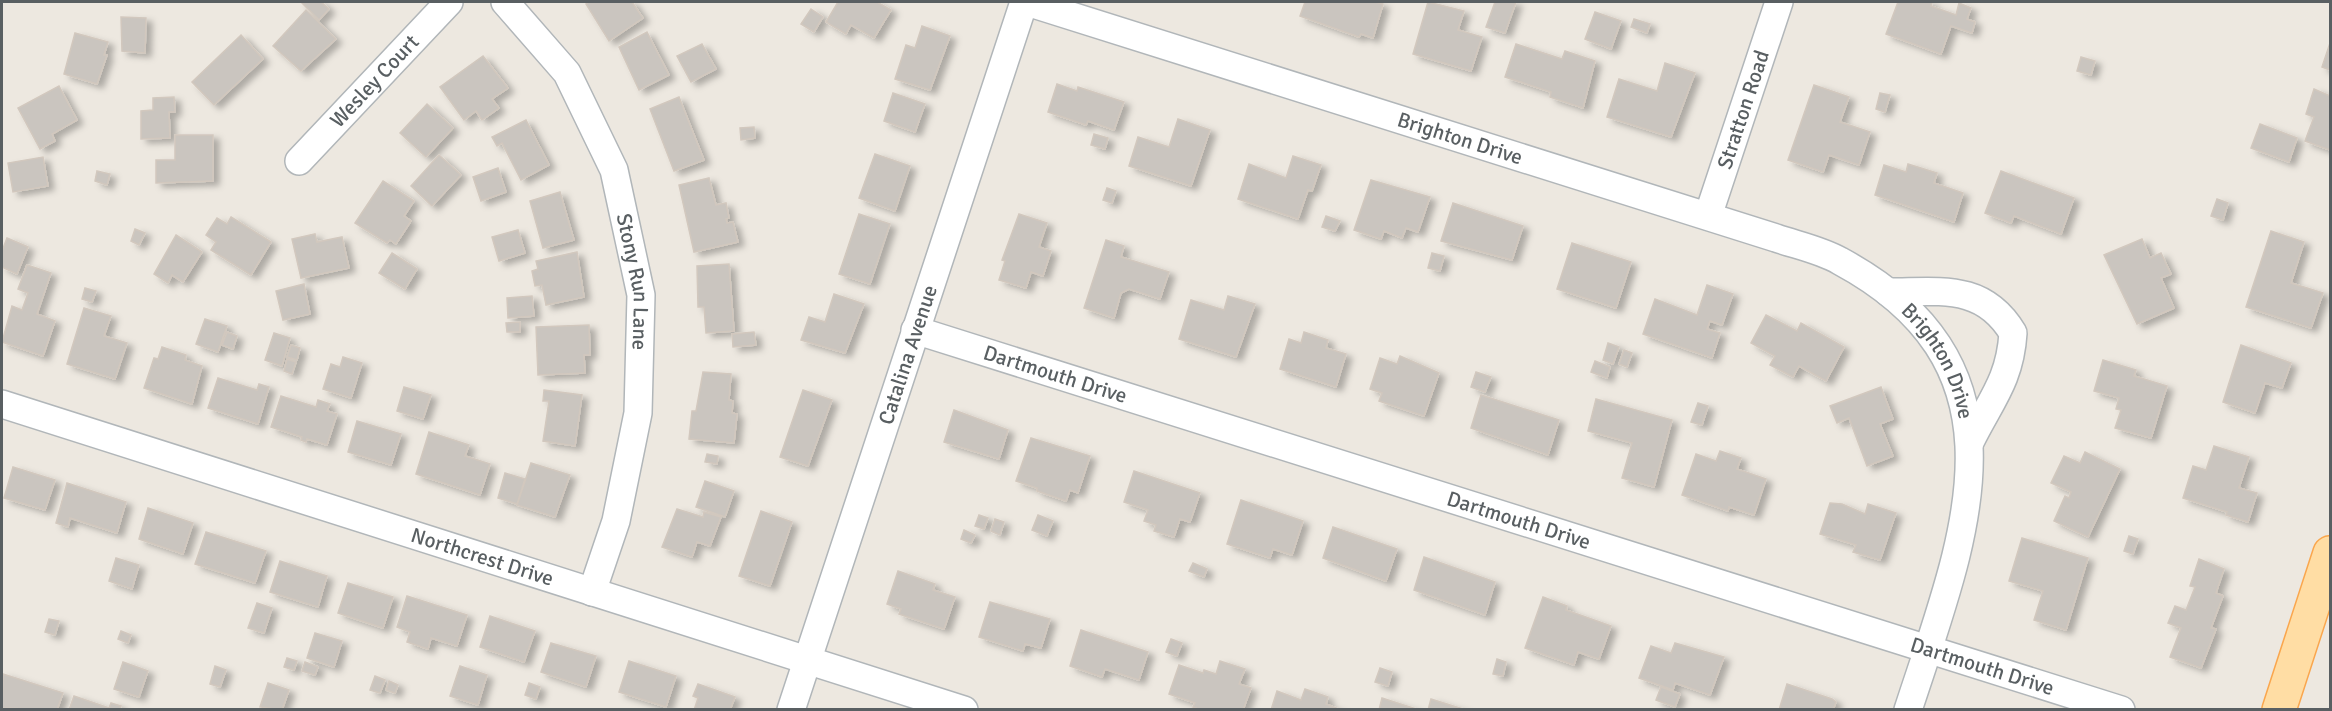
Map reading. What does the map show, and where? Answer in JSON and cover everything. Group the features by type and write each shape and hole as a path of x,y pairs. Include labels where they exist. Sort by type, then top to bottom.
{"main road":[{"path":"2279,710 2331,553"}],"street":[{"name":"Wesley Court","path":"298,161 449,2"},
{"name":"Stony Run Lane","path":"505,2 567,73 614,170 641,295 638,413 616,521 592,592"},
{"name":"Brighton Drive","path":"1026,2 1708,216 1839,260 1888,292 1919,320 1940,348 1954,376 1970,442 1970,489 1960,543 1928,650"},
{"name":"Catalina Avenue","path":"791,710 915,330 1026,2"},
{"name":"Stratton Road","path":"1708,216 1779,2"},
{"name":"Brighton Drive","path":"1888,292 1943,292 1976,298 1993,306 2013,333 2012,356 2004,381 1970,442"},
{"name":"Dartmouth Drive","path":"915,330 2121,710"},
{"name":"Northcrest Drive","path":"2,404 964,710"},
{"path":"1908,710 1928,650"}],"building":[{"path":"301,2 321,2 329,9 319,20"},
{"path":"589,2 632,2 643,18 609,41 586,4"},
{"path":"838,2 877,2 891,10 874,38 851,25 846,34 826,22"},
{"path":"1305,2 1383,4 1373,38 1361,34 1359,37 1300,16"},
{"path":"1428,2 1464,11 1458,30 1482,37 1471,71 1413,54"},
{"path":"1495,2 1516,2 1505,33 1486,27"},
{"path":"1898,2 1932,2 1931,6 1956,15 1959,3 1971,8 1967,19 1975,22 1972,33 1951,26 1941,54 1886,34"},
{"path":"811,9 823,17 814,32 801,24"},
{"path":"306,10 336,39 301,71 273,46"},
{"path":"1595,12 1621,21 1611,49 1585,39"},
{"path":"121,17 146,18 145,53 122,51"},
{"path":"1634,19 1650,24 1647,33 1631,27"},
{"path":"922,26 950,36 930,90 895,79 906,45 915,48"},
{"path":"647,32 669,75 639,90 619,47"},
{"path":"75,33 108,42 104,55 107,55 97,84 64,74"},
{"path":"241,35 263,59 214,105 192,82"},
{"path":"2330,43 2330,70 2322,67"},
{"path":"702,44 716,69 691,82 677,56"},
{"path":"1516,44 1562,59 1565,51 1595,61 1583,108 1550,97 1551,92 1505,77"},
{"path":"483,56 508,88 492,99 499,108 482,120 476,111 464,120 440,87"},
{"path":"2081,57 2095,61 2091,75 2077,71"},
{"path":"1665,63 1695,73 1671,137 1607,117 1619,79 1657,91"},
{"path":"1057,84 1077,91 1078,87 1124,102 1114,130 1088,121 1086,125 1048,112"},
{"path":"1814,85 1849,97 1840,122 1870,132 1859,165 1829,155 1823,172 1788,160"},
{"path":"59,86 77,120 52,134 55,141 40,149 18,108"},
{"path":"2314,89 2330,96 2330,150 2305,141 2314,117 2306,114"},
{"path":"893,93 925,104 915,132 884,121"},
{"path":"1880,93 1890,95 1885,112 1876,109"},
{"path":"174,97 175,112 169,112 170,138 141,139 141,111 153,110 153,98"},
{"path":"679,97 704,160 674,171 650,109"},
{"path":"427,104 453,128 426,157 400,133"},
{"path":"1178,119 1210,130 1191,186 1129,166 1138,137 1169,147"},
{"path":"526,120 549,165 521,180 502,143 497,146 492,137"},
{"path":"2260,124 2297,138 2289,162 2251,148"},
{"path":"754,127 755,138 741,140 740,128"},
{"path":"1094,134 1108,138 1105,149 1091,145"},
{"path":"175,135 213,135 213,181 156,183 156,160 175,160"},
{"path":"875,154 910,166 895,211 859,198"},
{"path":"439,155 461,175 432,206 411,186"},
{"path":"1293,156 1321,165 1312,191 1308,190 1298,219 1238,199 1249,164 1286,178"},
{"path":"43,157 48,186 13,192 8,163"},
{"path":"1908,164 1937,173 1934,183 1963,193 1954,222 1875,195 1884,165 1906,172"},
{"path":"498,168 506,192 481,201 473,177"},
{"path":"97,171 110,174 107,185 95,181"},
{"path":"2001,171 2074,198 2061,234 2014,216 2011,223 1985,213"},
{"path":"709,178 716,205 726,203 729,218 726,219 727,223 733,222 738,242 694,252 679,185"},
{"path":"1371,180 1430,197 1418,232 1406,228 1402,238 1384,231 1381,239 1354,230"},
{"path":"383,181 414,201 404,216 411,221 396,244 390,240 387,243 355,223"},
{"path":"1107,188 1116,191 1112,203 1103,200"},
{"path":"560,192 574,240 543,248 530,201"},
{"path":"2217,199 2228,203 2223,220 2211,216"},
{"path":"1453,203 1523,226 1512,260 1441,241"},
{"path":"859,214 890,224 870,284 839,274"},
{"path":"1019,214 1047,223 1039,247 1051,251 1043,276 1031,272 1026,288 999,280 1005,261 1002,260"},
{"path":"1326,216 1340,221 1335,231 1322,227"},
{"path":"231,217 271,242 251,275 211,250 216,242 206,235 217,218 227,224"},
{"path":"135,229 145,233 139,245 131,241"},
{"path":"518,230 525,253 499,261 492,237"},
{"path":"2271,231 2304,242 2291,283 2323,293 2311,328 2246,307"},
{"path":"315,234 317,242 342,237 349,268 301,278 292,239"},
{"path":"176,235 202,252 183,282 172,275 168,283 154,274"},
{"path":"7,238 28,247 17,274 2,267 2,251"},
{"path":"2142,239 2150,258 2161,253 2171,274 2161,278 2174,308 2137,324 2104,255"},
{"path":"1106,240 1124,246 1121,257 1169,272 1160,299 1129,289 1121,293 1114,318 1084,308"},
{"path":"1572,243 1631,262 1616,308 1557,289"},
{"path":"577,252 584,297 546,305 542,285 535,286 532,271 538,269 536,261"},
{"path":"392,253 417,269 405,289 379,273"},
{"path":"1432,253 1444,256 1440,271 1428,268"},
{"path":"729,264 734,331 706,333 704,307 698,307 697,266"},
{"path":"27,265 51,273 37,314 55,321 43,356 2,342 12,306 22,310 28,293 18,289"},
{"path":"304,284 310,314 283,320 276,291"},
{"path":"1707,285 1733,294 1722,325 1710,321 1707,329 1720,333 1712,358 1643,334 1655,299 1697,315"},
{"path":"85,288 96,291 92,302 82,299"},
{"path":"834,294 864,304 845,353 801,340 809,317 825,322"},
{"path":"532,296 534,316 508,318 507,298"},
{"path":"1228,296 1255,304 1236,357 1179,339 1191,300 1224,310"},
{"path":"84,308 111,316 104,336 127,343 115,379 67,364"},
{"path":"1766,315 1797,331 1801,323 1844,347 1826,381 1799,366 1793,377 1770,365 1775,356 1751,343"},
{"path":"205,319 227,326 218,352 196,344"},
{"path":"520,322 520,332 507,332 506,323"},
{"path":"589,325 590,355 584,355 585,373 538,375 536,327"},
{"path":"227,332 237,336 233,349 222,345"},
{"path":"754,332 756,345 733,347 732,334"},
{"path":"1304,332 1328,340 1326,348 1346,354 1336,387 1280,369 1289,339 1301,343"},
{"path":"274,333 290,338 282,366 265,360"},
{"path":"1608,343 1619,347 1613,364 1603,360"},
{"path":"291,345 300,348 297,360 287,357"},
{"path":"2241,345 2291,363 2282,388 2265,383 2255,413 2223,402"},
{"path":"162,347 186,355 185,360 202,366 192,404 144,388 154,358 158,359"},
{"path":"1624,350 1632,353 1627,367 1619,364"},
{"path":"1400,356 1439,373 1424,416 1379,401 1382,393 1370,389 1380,358 1397,364"},
{"path":"343,357 362,363 351,398 323,389 331,364 340,367"},
{"path":"287,359 296,362 292,374 284,371"},
{"path":"2103,360 2136,370 2134,376 2167,386 2151,438 2115,428 2121,410 2116,409 2119,398 2094,391"},
{"path":"1595,361 1610,367 1607,378 1591,372"},
{"path":"703,372 731,374 729,400 733,401 732,413 737,414 734,443 689,439 692,411 696,411"},
{"path":"1476,372 1491,377 1485,392 1471,387"},
{"path":"218,378 257,390 259,384 269,387 258,424 208,408"},
{"path":"404,387 431,395 423,419 397,411"},
{"path":"1881,387 1893,419 1880,424 1893,456 1867,466 1849,418 1837,423 1830,406"},
{"path":"544,390 582,395 575,446 543,441 549,401 543,401"},
{"path":"803,390 832,400 808,466 780,457"},
{"path":"1481,395 1559,420 1548,455 1471,428"},
{"path":"281,396 316,407 318,400 330,404 327,411 337,414 327,445 307,439 306,442 301,440 302,437 271,427"},
{"path":"1596,399 1672,420 1654,487 1622,478 1632,443 1588,431"},
{"path":"1698,403 1708,406 1702,425 1691,422"},
{"path":"954,410 1008,430 999,459 944,442"},
{"path":"357,421 401,434 391,465 348,452"},
{"path":"429,432 469,445 465,456 490,464 480,495 416,474"},
{"path":"1031,438 1090,456 1078,493 1070,490 1066,501 1016,481"},
{"path":"2214,446 2249,457 2239,488 2257,493 2248,522 2226,515 2227,512 2183,498 2193,466 2206,470"},
{"path":"1720,451 1741,458 1737,469 1766,479 1754,515 1729,507 1728,511 1682,495 1696,454 1716,461"},
{"path":"2085,452 2120,469 2088,537 2054,521 2065,496 2069,498 2071,492 2051,483 2064,456 2080,463"},
{"path":"707,454 718,456 717,464 705,462"},
{"path":"531,463 570,475 555,517 517,505"},
{"path":"13,467 55,480 45,510 4,498"},
{"path":"1134,471 1200,493 1190,522 1180,519 1174,537 1154,531 1156,525 1144,521 1148,510 1124,502"},
{"path":"505,473 525,479 517,504 498,498"},
{"path":"705,481 734,491 725,517 696,507"},
{"path":"67,483 126,502 117,533 70,518 68,527 56,523"},
{"path":"1241,500 1303,521 1292,555 1273,549 1270,558 1227,544"},
{"path":"1830,503 1842,504 1865,514 1868,504 1896,513 1880,560 1853,552 1856,545 1820,534"},
{"path":"148,508 193,523 183,554 139,539"},
{"path":"677,509 703,517 704,512 721,517 710,546 697,542 692,557 662,547"},
{"path":"761,511 792,522 770,586 739,576"},
{"path":"979,515 988,518 984,529 975,526"},
{"path":"1038,515 1053,521 1047,536 1032,530"},
{"path":"995,519 1004,522 1000,535 991,531"},
{"path":"1333,527 1397,549 1386,581 1323,558"},
{"path":"964,530 975,535 971,543 961,539"},
{"path":"206,532 266,551 255,583 195,564"},
{"path":"2129,536 2138,539 2133,554 2124,551"},
{"path":"2022,538 2088,558 2066,630 2034,620 2043,591 2009,581"},
{"path":"1424,557 1495,582 1485,615 1414,590"},
{"path":"116,558 139,565 132,589 109,581"},
{"path":"2199,559 2224,569 2216,593 2223,596 2211,628 2216,629 2201,668 2170,657 2181,628 2168,623 2175,606 2186,610 2195,587 2190,586"},
{"path":"280,561 327,576 318,607 270,592"},
{"path":"1193,563 1207,569 1204,577 1189,571"},
{"path":"898,571 935,584 933,590 955,597 944,629 899,614 901,609 887,604"},
{"path":"348,583 393,597 383,628 338,613"},
{"path":"407,596 467,615 457,646 431,638 428,649 407,642 410,632 397,627"},
{"path":"1543,597 1567,606 1566,610 1611,626 1599,659 1578,652 1574,665 1525,648"},
{"path":"990,602 1050,619 1041,648 1025,644 1023,651 979,637"},
{"path":"257,603 272,608 264,633 248,628"},
{"path":"490,616 535,631 524,662 480,647"},
{"path":"49,619 59,621 55,635 45,632"},
{"path":"1081,630 1148,652 1139,680 1105,669 1102,677 1070,666"},
{"path":"121,631 131,635 128,643 118,639"},
{"path":"315,633 342,641 334,667 307,658"},
{"path":"1171,639 1182,643 1177,656 1166,652"},
{"path":"551,643 596,656 586,687 541,672"},
{"path":"1675,643 1724,657 1710,695 1675,683 1673,690 1639,678 1651,646 1671,653"},
{"path":"287,658 297,661 294,670 284,667"},
{"path":"1497,659 1506,662 1503,676 1493,674"},
{"path":"629,661 676,676 666,707 619,692"},
{"path":"1220,661 1245,669 1239,684 1251,688 1243,710 1201,710 1193,707 1195,703 1169,694 1179,665 1203,673 1204,670 1216,674"},
{"path":"123,662 148,671 139,697 114,689"},
{"path":"305,662 318,667 315,675 302,671"},
{"path":"215,666 226,670 220,687 210,684"},
{"path":"460,666 487,675 478,705 450,696"},
{"path":"1380,668 1392,672 1388,686 1375,682"},
{"path":"3,674 63,693 57,710 2,708"},
{"path":"375,676 385,680 380,693 370,690"},
{"path":"389,681 398,685 395,693 386,690"},
{"path":"268,683 289,690 282,710 260,707"},
{"path":"529,683 540,687 536,699 525,695"},
{"path":"698,684 735,697 730,710 694,710 698,698 693,696"},
{"path":"1787,684 1832,699 1836,702 1833,710 1779,710"},
{"path":"1661,687 1680,694 1675,707 1656,700"},
{"path":"1305,689 1328,697 1326,704 1341,710 1271,710 1277,691 1301,700"},
{"path":"74,696 109,708 111,703 121,706 119,710 69,710"},
{"path":"1382,698 1419,710 1379,710"},
{"path":"1431,699 1466,710 1428,710"}]}
